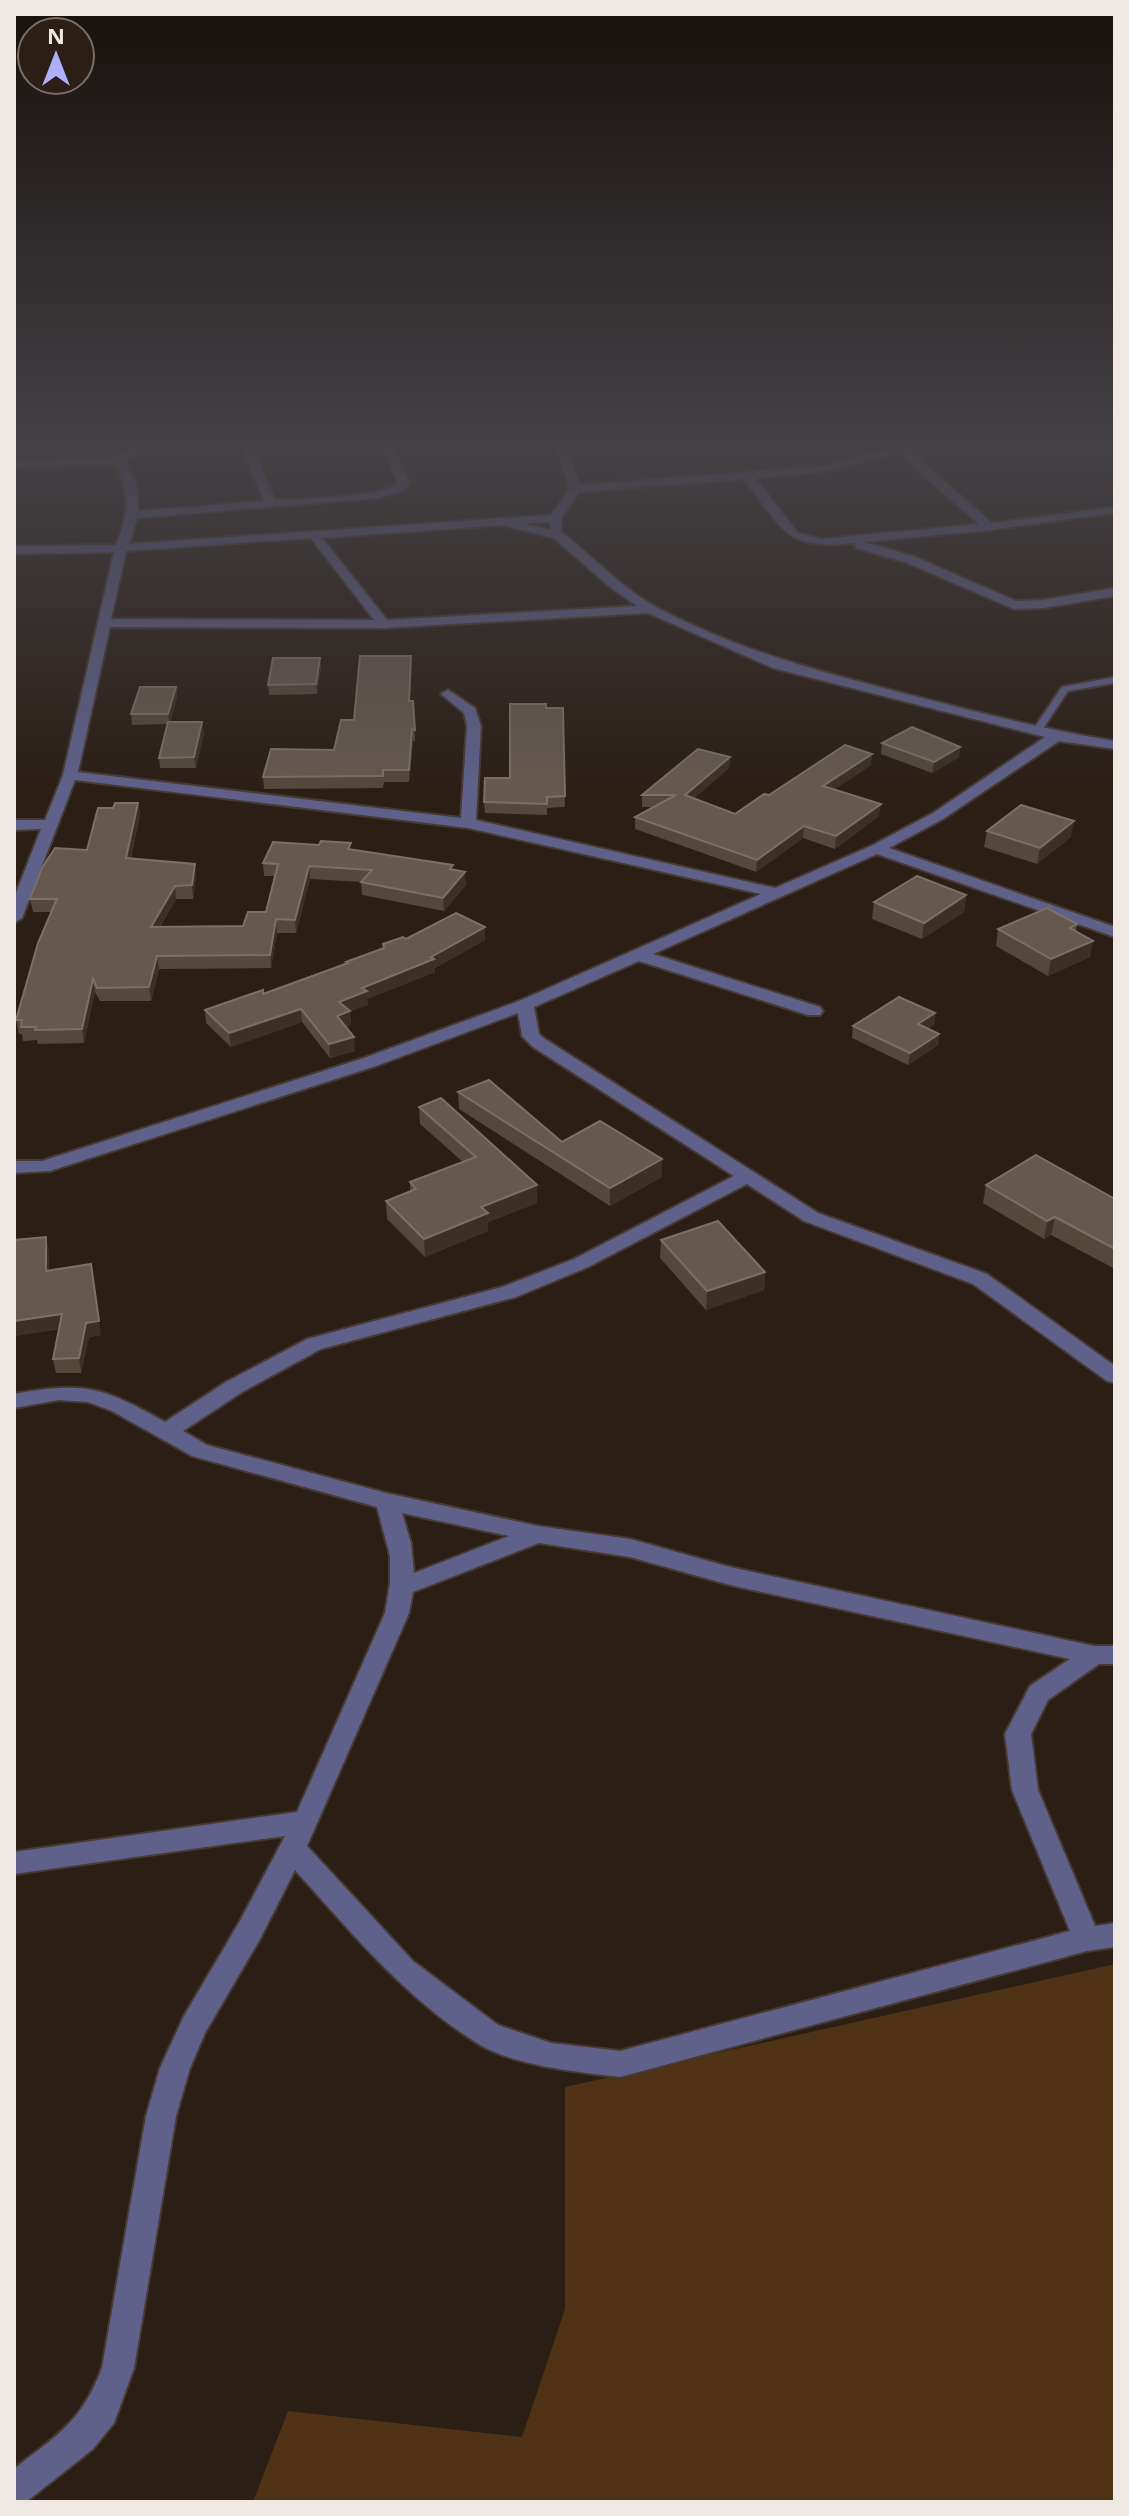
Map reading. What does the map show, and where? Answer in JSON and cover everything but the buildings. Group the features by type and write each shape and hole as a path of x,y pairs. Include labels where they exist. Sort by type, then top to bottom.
{"street":[{"path":"14,918 70,775 119,560"},
{"path":"334,560 384,624"},
{"path":"587,560 650,609 778,665 1056,736 1115,745"},
{"path":"912,560 1014,605 1043,604 1115,592"},
{"path":"106,623 384,624 650,609"},
{"path":"448,694 470,711 474,726 468,823"},
{"path":"14,1167 43,1167 370,1062 525,1005 876,849 938,816 1056,736"},
{"path":"70,775 468,823 776,893"},
{"path":"14,825 52,824"},
{"path":"876,849 1115,932"},
{"path":"638,955 814,1011"},
{"path":"525,1005 531,1036 539,1043 811,1217 980,1279 1115,1376"},
{"path":"166,1432 234,1387 314,1344 509,1292 581,1263 748,1176"},
{"path":"14,1401 59,1393 90,1395 120,1406 200,1451 386,1501 538,1534 630,1548 730,1576 1104,1655"},
{"path":"14,2490 81,2437 102,2411 118,2368 161,2116 175,2068 194,2025 293,1849 397,1613 404,1586 402,1542 386,1501"},
{"path":"404,1586 538,1534"},
{"path":"293,1849 403,1970 489,2035 551,2056 620,2064 1101,1937 1025,1790 1018,1734 1039,1693 1104,1655"},
{"path":"14,1863 306,1822"}],"lane":[{"path":"1037,731 1065,689 1115,680"}],"shaded area":[{"path":"1115,1964 1115,2502 253,2502 288,2411 522,2437 565,2309 565,2087"}]}
